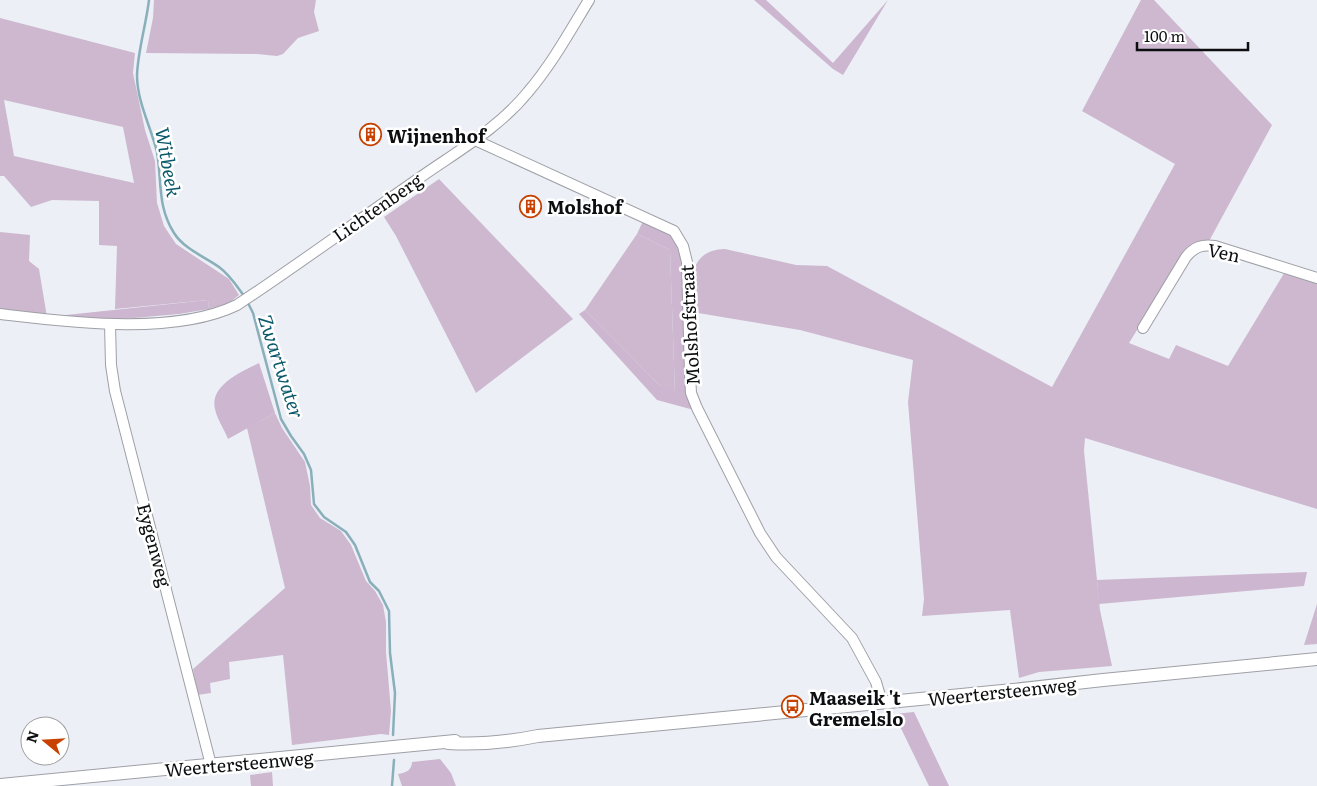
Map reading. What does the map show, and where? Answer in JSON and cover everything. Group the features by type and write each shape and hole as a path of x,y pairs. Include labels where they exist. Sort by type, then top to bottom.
{"main road":[{"name":"Weertersteenweg","path":"0,785 448,742 485,744 538,736 1317,659"}],"street":[{"name":"Lichtenberg","path":"0,314 61,321 149,324 196,318 237,305 476,140 506,115 528,92 560,47 589,0"},
{"name":"Molshofstraat","path":"476,140 674,231 683,246 687,262 690,374 692,393 697,408 760,533 776,557 852,638 876,682 882,703"},
{"name":"Ven","path":"1143,328 1186,257 1198,246 1215,246 1317,278"},
{"name":"Eygenweg","path":"110,324 114,391 211,765"}],"shaded area":[{"path":"154,0 316,0 314,12 319,31 298,38 283,54 277,56 257,54 146,53 153,18"},
{"path":"754,0 766,0 833,63 888,0 843,75 833,69"},
{"path":"1141,0 1154,0 1272,125 1208,243 1202,243 1142,322 1129,343 1169,359 1176,345 1228,366 1286,270 1317,280 1317,509 1085,438 1084,451 1100,610 1112,666 1039,672 1019,678 1010,610 922,616 924,599 908,402 913,360 800,330 692,312 692,280 694,270 704,255 725,249 796,265 827,266 1052,387 1175,164 1082,111"},
{"path":"0,18 135,53 133,73 145,130 155,161 157,203 164,226 176,244 229,279 239,295 229,303 209,309 208,300 115,309 117,246 99,245 99,201 52,200 31,207 4,176 0,176","holes":["4,100 123,127 134,183 14,156"]},
{"path":"439,179 573,319 476,393 396,236 384,217"},
{"path":"643,221 673,237 682,259 687,385 694,410 657,400 579,314 585,310 658,384 675,393 670,250 637,234"},
{"path":"0,232 30,235 29,261 39,269 47,317 0,311"},
{"path":"637,234 670,250 675,394 658,384 585,310"},
{"path":"208,300 209,309 179,314 111,320 47,317"},
{"path":"259,363 275,413 228,439 215,409 217,393 222,386 236,375"},
{"path":"275,413 282,428 305,462 310,486 311,505 320,518 341,531 351,545 366,581 375,591 383,605 386,622 386,652 391,711 389,735 381,734 292,745 283,655 229,662 230,679 210,683 211,693 197,695 193,669 285,588 247,428"},
{"path":"1307,572 1304,586 1099,604 1097,580"},
{"path":"1317,604 1317,644 1304,645"},
{"path":"914,712 949,786 929,786 894,714"},
{"path":"440,759 451,773 456,786 402,786 398,774 408,771 412,762"},
{"path":"272,772 273,786 251,786 250,775"}],"waterway":[{"name":"Witbeek","path":"149,0 137,75 139,95 157,152 162,203 165,213 178,239 223,270 244,296"},
{"name":"Zwartwater","path":"248,303 253,313 281,419 304,454 311,470 314,504 324,517 346,532 355,545 370,582 379,591 389,611 390,653 395,693 393,735"},
{"name":"Witbeek","path":"392,786 394,760"}],"place":[{"name":"Wijnenhof","path":"371,135"},
{"name":"Molshof","path":"531,206"},
{"name":"Maaseik 't Gremelslo","path":"793,707"}]}
